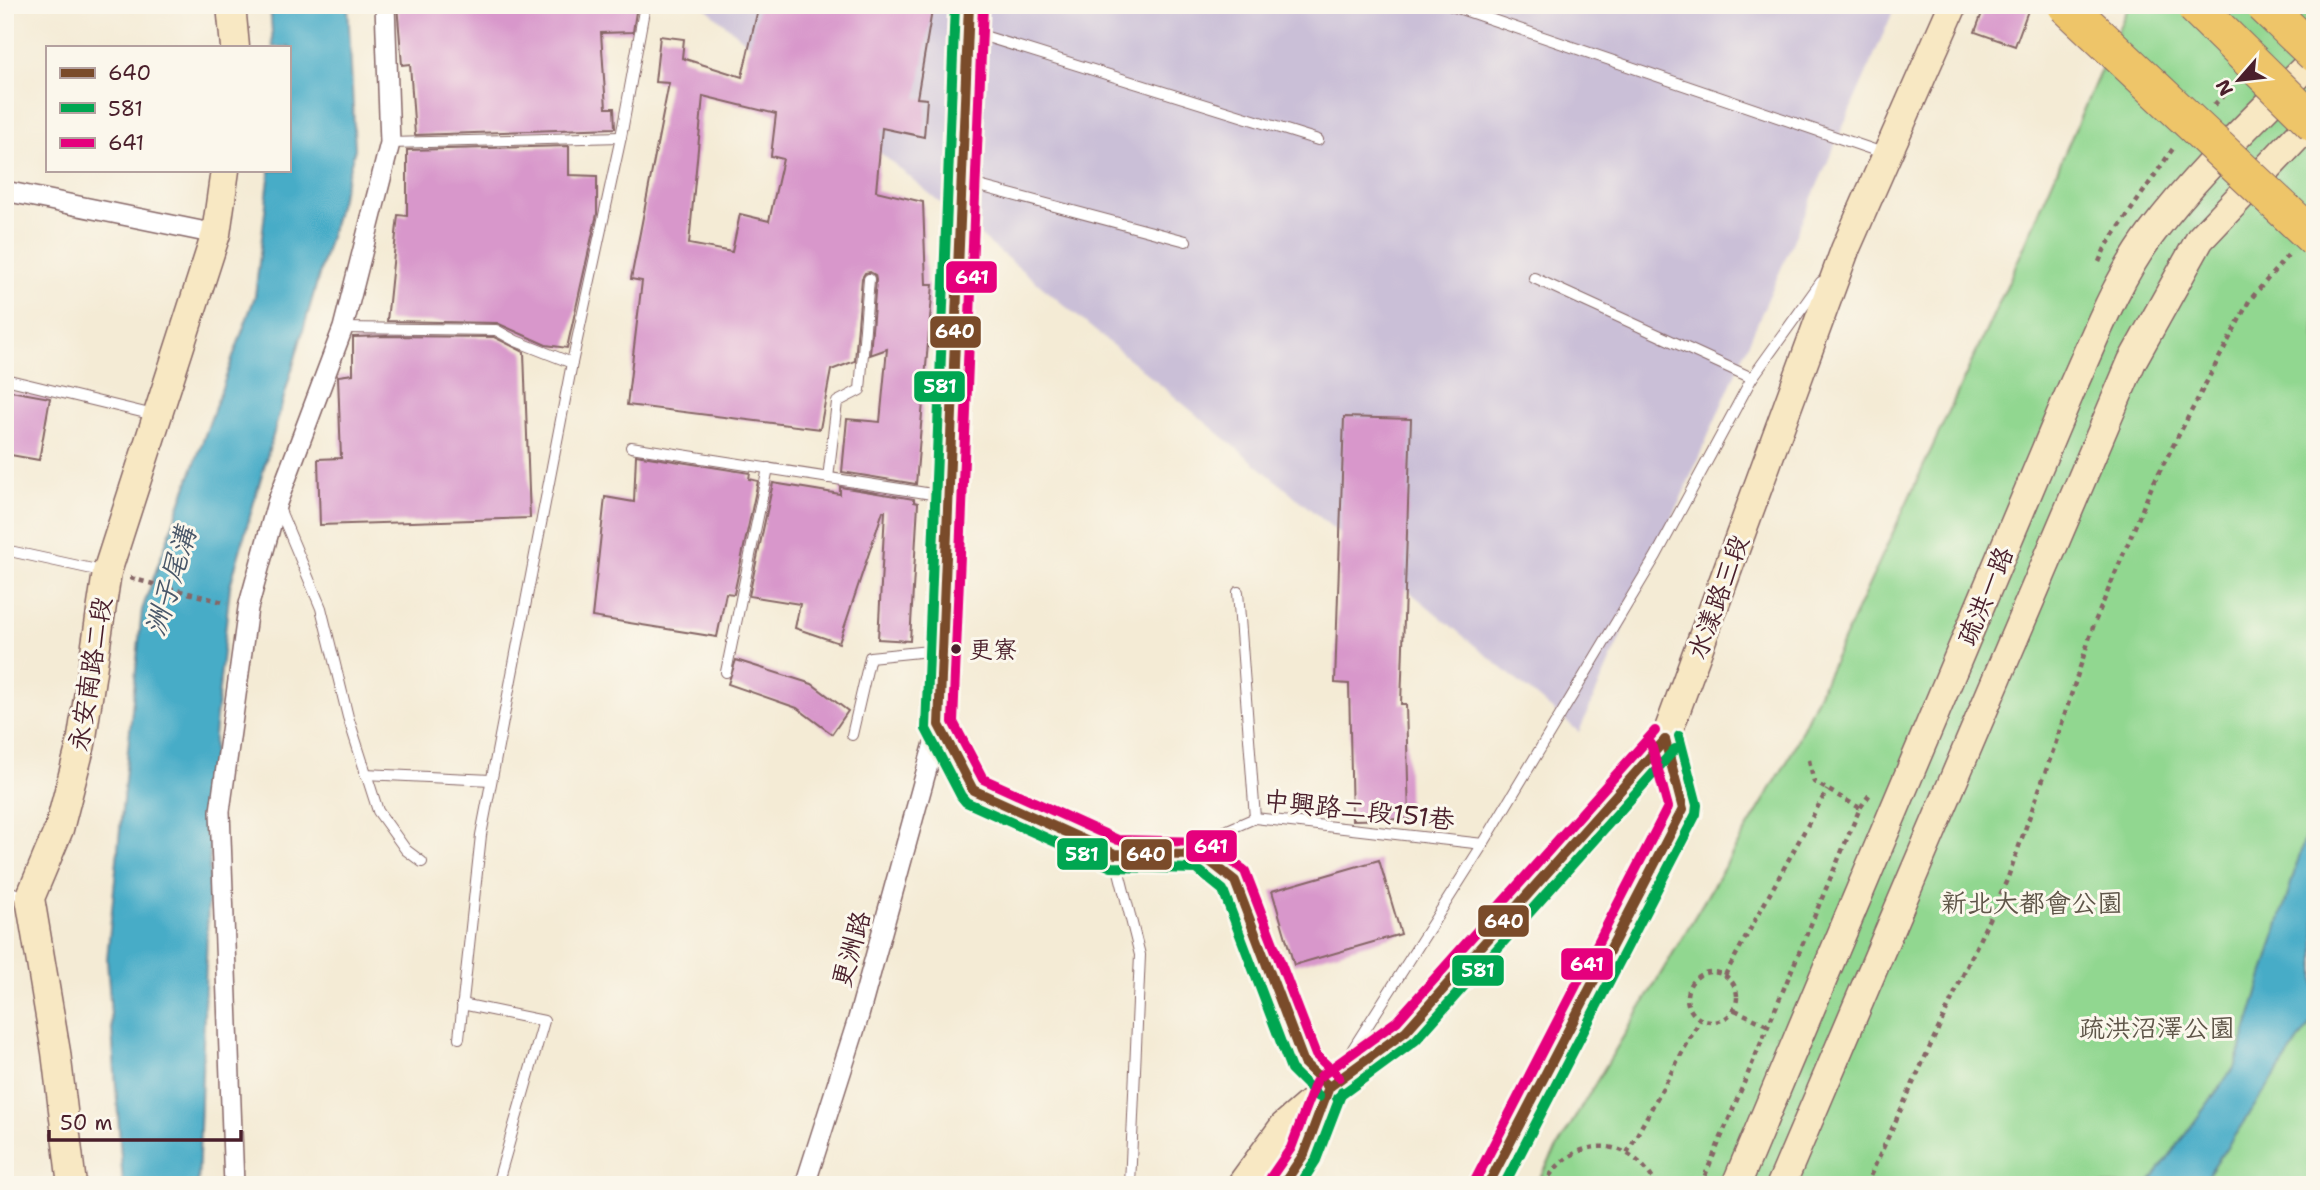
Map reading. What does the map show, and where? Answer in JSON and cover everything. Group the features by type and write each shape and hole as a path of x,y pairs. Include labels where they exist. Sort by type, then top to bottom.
{"highway":[{"path":"2066,5 2302,246"},
{"path":"2194,5 2315,121"},
{"path":"2264,5 2315,56"}],"street":[{"path":"231,5 235,46"},
{"path":"234,1185 220,811 248,608 277,503 343,328 390,143 385,5"},
{"name":"水漾路三段","path":"1241,1185 1284,1126 1329,1087 1406,1031 1665,740 1845,250 1953,5"},
{"path":"968,18 939,725 973,790 1115,854 1202,855 1235,881 1304,1063 1329,1087 1304,1154 1283,1185"},
{"name":"疏洪一路","path":"1736,1185 2071,390 2118,285 2150,235 2193,183 2315,56"},
{"name":"疏洪一路","path":"1781,1185 2132,361 2200,240 2315,121"},
{"name":"永安南路二段","path":"72,1185 56,1052 18,894 59,828 81,744 107,572 216,234 225,172"},
{"path":"5,191 216,234"},
{"name":"更洲路","path":"805,1185 858,1020 939,725"},
{"path":"1488,1185 1683,809 1665,740"}],"lane":[{"path":"459,1038 481,835 572,363 621,137 645,5"},
{"path":"1449,5 1887,154"},
{"path":"968,18 1318,140"},
{"path":"390,143 621,137"},
{"path":"962,181 1186,241"},
{"path":"1329,1087 1483,844 1656,556 1752,378 1845,250"},
{"path":"1534,278 1752,378"},
{"path":"828,478 837,402 860,390 869,279"},
{"path":"343,328 496,330 516,341 572,363"},
{"path":"5,379 156,416"},
{"path":"631,447 949,497"},
{"path":"726,672 768,468"},
{"path":"277,503 321,608 348,717 378,811 406,850 422,862"},
{"path":"5,550 107,572"},
{"path":"1238,592 1255,818"},
{"path":"852,735 870,657 943,650"},
{"path":"365,774 492,780"},
{"name":"中興路二段151巷","path":"1202,855 1223,832 1255,818 1483,844"},
{"path":"1115,854 1140,955 1130,1185"},
{"path":"462,1004 544,1021 498,1185"}],"path":[{"path":"1866,1185 2007,880 2094,624 2152,486 2249,301 2302,246"},
{"path":"107,572 248,608"},
{"path":"1810,760 1814,782 1860,808"},
{"path":"1725,975 1827,790"},
{"path":"1706,972 1725,975 1737,990 1735,1010 1720,1022 1700,1020 1692,1013 1688,1004 1690,985 1696,977 1706,972"},
{"path":"1735,1010 1767,1025"},
{"path":"1627,1153 1700,1020"},
{"path":"1544,1185 1564,1158 1579,1150 1603,1147 1627,1153 1640,1162 1656,1185"}],"shaded area":[{"path":"702,5 1896,5 1579,732"}],"green space":[{"name":"新北大都會公園","path":"2129,5 2315,5 2315,1185 1535,1185 1788,760 2009,281"}],"water":[{"name":"洲子尾溝","path":"270,5 348,5 355,149 230,586 214,736 198,1185 123,1185 107,959 142,610 255,296 270,172 290,172 290,46 273,46"},
{"path":"2315,804 2313,1020 2201,1185 2148,1185 2236,1065"}],"building":[{"path":"397,5 637,5 633,32 601,33 606,108 614,108 615,128 415,135 410,64 402,65"},
{"path":"759,5 933,5 917,98 927,99 924,137 882,128 876,191 923,202 926,284 933,284 916,484 842,472 847,419 880,422 887,349 870,355 876,280 875,275 870,272 865,273 862,278 855,361 831,370 820,429 627,405 642,281 631,279 669,83 655,82 660,36 684,39 682,58 742,77","holes":["703,96 776,114 771,156 783,159 769,221 740,214 732,252 689,244"]},
{"path":"1985,5 2030,5 2015,46 1975,32"},
{"path":"569,146 569,175 597,176 597,214 567,348 546,345 497,323 387,321 398,215 407,216 407,150"},
{"path":"353,337 494,337 524,352 530,518 320,525 318,459 341,458 338,376 353,374"},
{"path":"5,390 50,398 39,460 5,454"},
{"path":"1344,417 1411,419 1401,704 1406,704 1409,819 1352,820 1349,684 1335,683"},
{"path":"636,455 750,473 749,479 758,481 734,594 726,593 717,637 592,617 605,497 634,502"},
{"path":"773,483 840,494 840,487 914,499 914,502 918,503 910,641 878,639 885,511 839,643 795,628 800,604 749,596"},
{"path":"736,660 812,684 848,711 832,734 797,708 728,684"},
{"path":"1379,860 1401,934 1294,965 1272,891"}],"transit line":[{"name":"581","path":"955,5 926,729 966,802 1111,867 1197,869 1223,890 1291,1069 1319,1097"},
{"name":"640","path":"969,5 939,725 973,790 1115,854 1202,855 1235,881 1304,1063 1329,1087"},
{"name":"641","path":"983,6 953,722 983,779 1118,840 1206,842 1245,871 1316,1055 1339,1077"},
{"name":"641","path":"1321,1076 1397,1021 1655,731"},
{"name":"581","path":"1504,1185 1696,814 1697,805 1679,736"},
{"name":"640","path":"1329,1087 1406,1031 1665,740"},
{"name":"640","path":"1488,1185 1683,809 1665,740"},
{"name":"641","path":"1476,1179 1668,807 1651,744"},
{"name":"581","path":"1337,1098 1416,1040 1675,749"},
{"name":"641","path":"1271,1177 1291,1148 1316,1082"},
{"name":"640","path":"1283,1185 1304,1154 1329,1087"},
{"name":"581","path":"1300,1185 1316,1160 1342,1092"}],"place":[{"name":"更寮","path":"956,649"}],"park label":[{"name":"疏洪沼澤公園","path":"2157,1028"}]}
